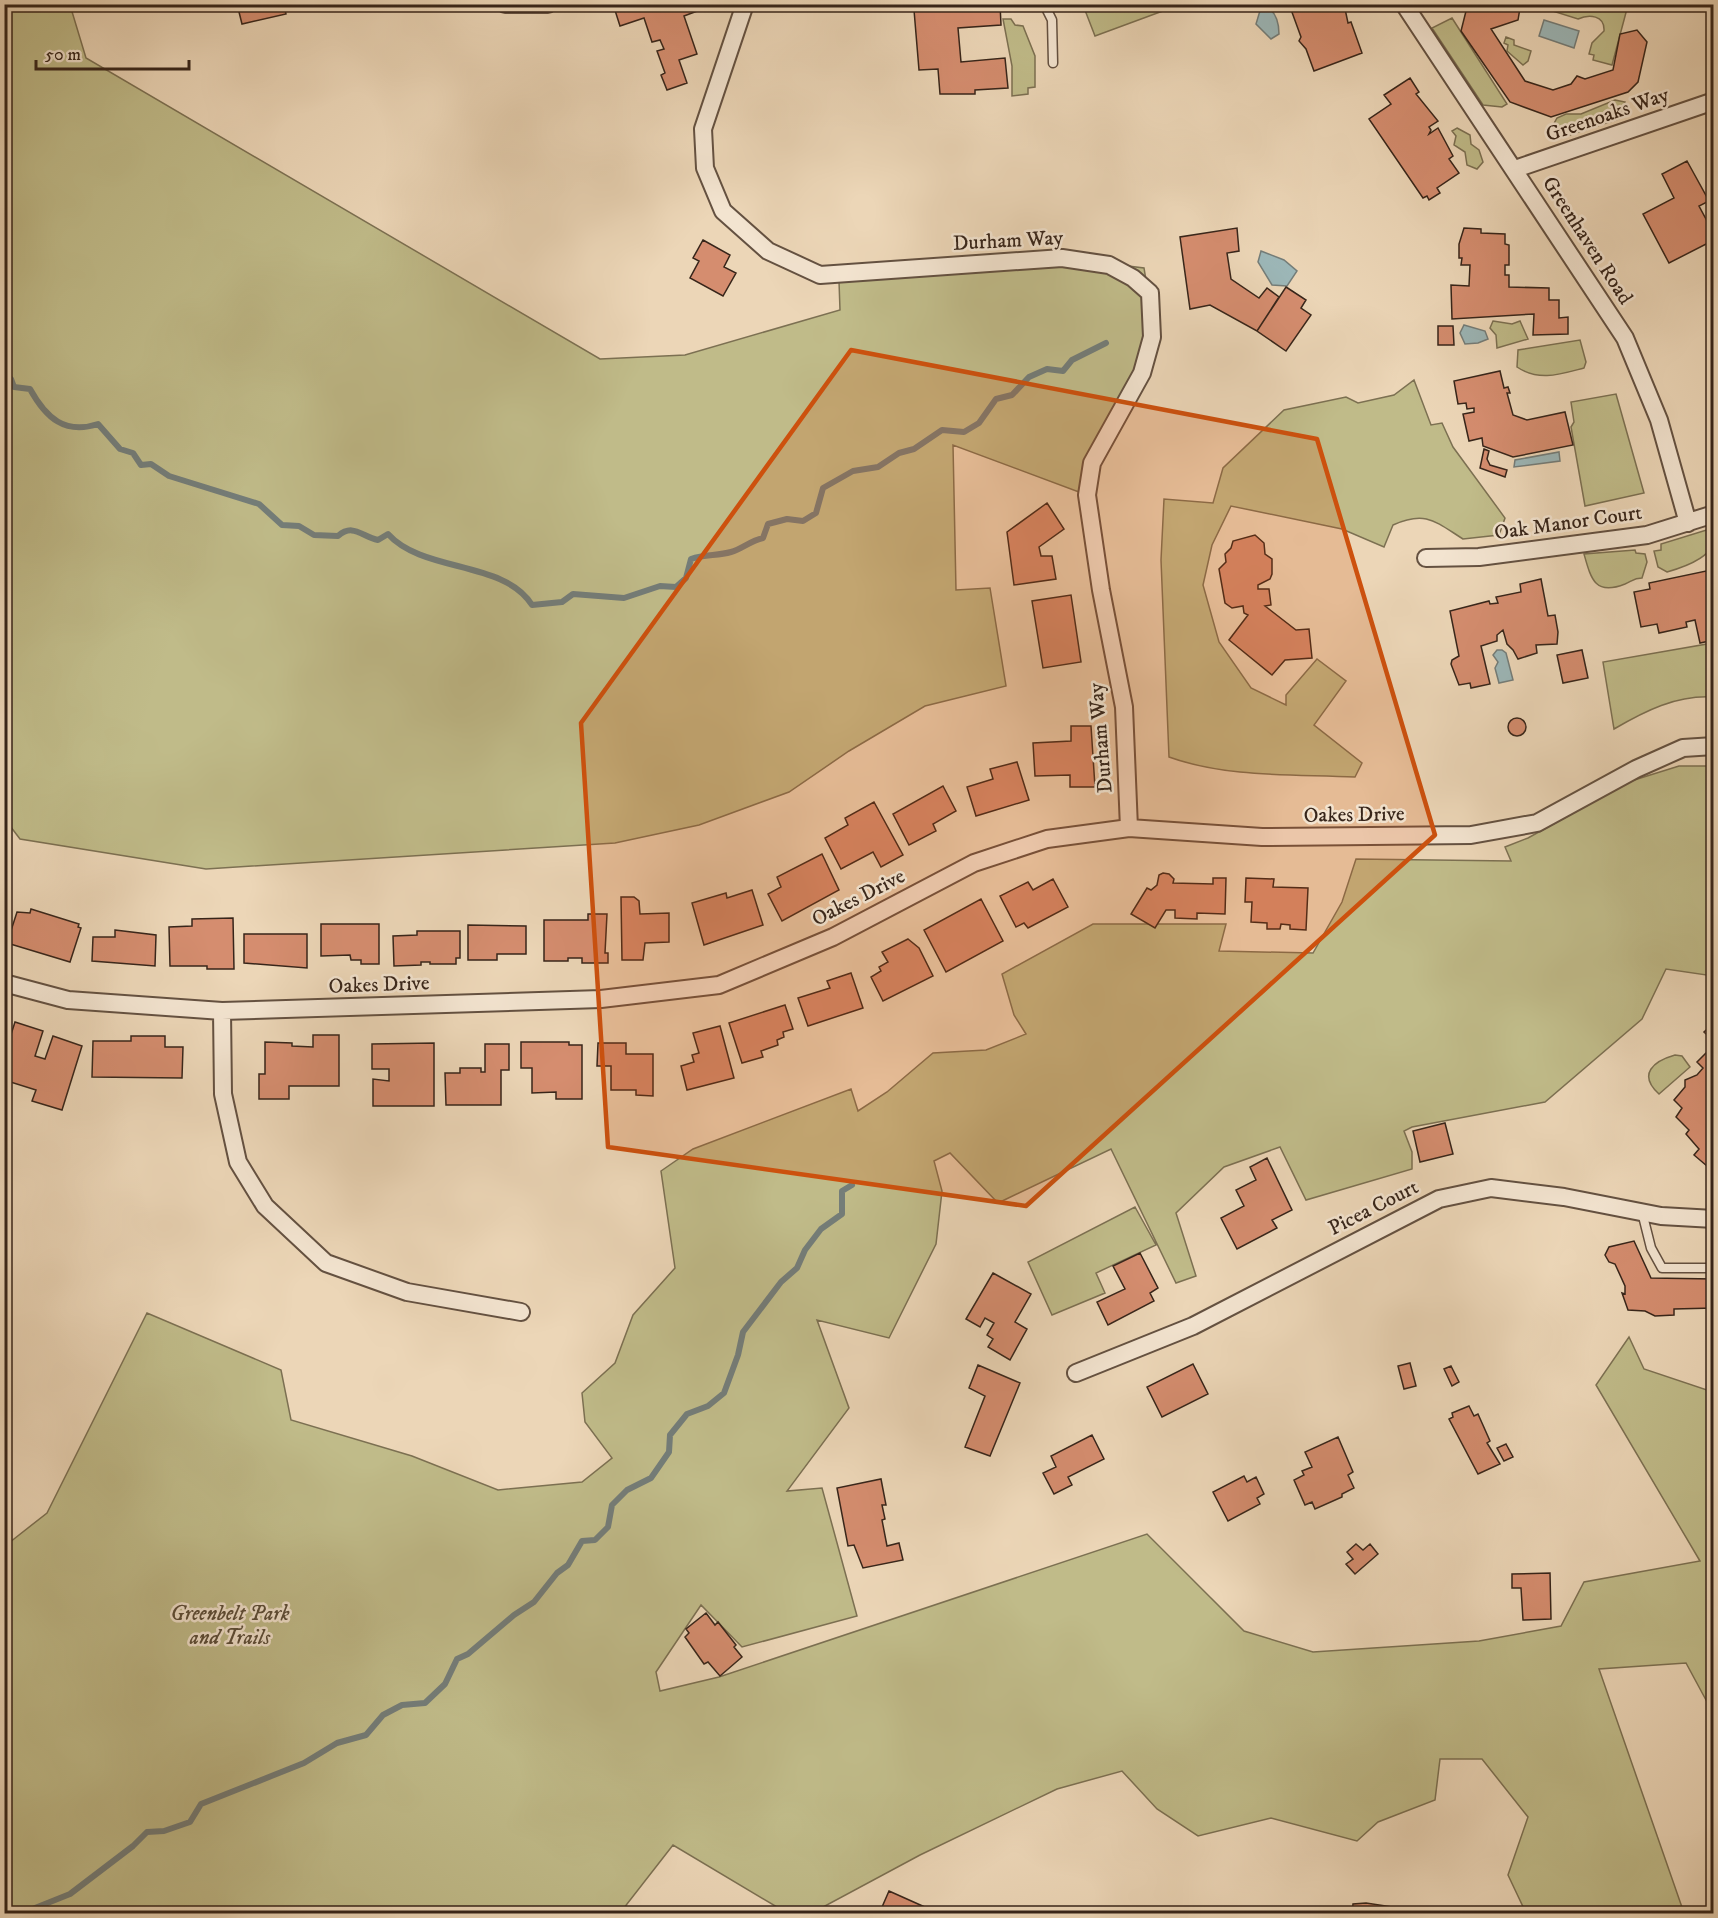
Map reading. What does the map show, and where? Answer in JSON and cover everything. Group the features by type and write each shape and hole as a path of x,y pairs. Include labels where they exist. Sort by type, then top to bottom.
{"street":[{"path":"505,4 548,4"},
{"name":"Durham Way","path":"745,4 703,129 705,168 723,211 768,251 820,275 1062,258 1109,265 1133,278 1150,293 1152,337 1142,373 1092,463 1087,495 1101,590 1124,707 1129,828"},
{"name":"Greenhaven Road","path":"1404,4 1625,338 1659,420 1688,523"},
{"name":"Greenoaks Way","path":"1515,169 1713,101"},
{"name":"Oak Manor Court","path":"1426,558 1479,557 1647,535 1713,514"},
{"name":"Oakes Drive","path":"4,983 68,1000 222,1011 601,999 719,985 833,937 974,863 1047,839 1129,828 1262,837 1471,835 1537,824 1664,756 1683,748 1713,746"},
{"path":"222,1011 224,1094 238,1162 265,1206 326,1263 406,1292 521,1312"},
{"name":"Picea Court","path":"1076,1373 1193,1326 1439,1199 1491,1188 1642,1212 1713,1219"}],"lane":[{"path":"1044,4 1052,20 1053,63"},
{"path":"1642,1212 1651,1248 1662,1269 1713,1269"}],"highlighted area":[{"path":"851,350 1317,439 1435,835 1026,1206 608,1147 581,723"}],"green space":[{"path":"1541,4 1628,5 1612,65 1593,60 1594,55 1589,54 1592,43 1604,31 1604,26 1599,19 1591,16 1578,19 1540,7"},
{"path":"4,5 70,5 86,58 600,359 685,355 840,310 839,281 1062,258 1144,268 1151,311 1152,337 1087,495 953,445 956,590 990,588 1006,686 925,706 849,751 789,792 699,825 615,843 206,869 20,839 4,818"},
{"path":"1083,5 1179,5 1095,36"},
{"path":"1452,18 1507,104 1502,107 1483,105 1432,28"},
{"path":"1003,19 1011,19 1015,25 1023,26 1035,56 1035,87 1028,88 1028,94 1012,96 1012,66"},
{"path":"1506,37 1514,40 1514,45 1531,51 1528,61 1523,65 1507,51 1508,45 1504,43"},
{"path":"1615,100 1625,102 1619,119 1567,136 1552,127 1557,118 1566,114 1581,114"},
{"path":"1457,128 1470,135 1471,144 1479,150 1483,162 1477,169 1467,165 1465,152 1454,145 1456,136 1452,131"},
{"path":"1493,321 1512,324 1520,321 1528,339 1497,348 1496,335 1490,328"},
{"path":"1580,340 1586,362 1584,368 1542,375 1525,372 1517,367 1518,350"},
{"path":"1414,380 1431,425 1442,423 1453,447 1505,518 1499,535 1463,539 1438,523 1423,518 1414,518 1393,525 1384,547 1342,529 1231,506 1212,545 1203,585 1219,642 1251,688 1286,705 1286,695 1317,659 1346,681 1314,725 1362,763 1355,777 1237,772 1191,764 1169,757 1161,560 1164,499 1213,503 1223,468 1284,410 1346,397 1358,403 1394,395"},
{"path":"1616,394 1644,493 1585,506 1571,427 1574,422 1571,402"},
{"path":"1713,528 1713,543 1706,554 1687,565 1667,572 1658,567 1654,551 1661,550 1661,544"},
{"path":"1635,550 1636,553 1645,554 1647,562 1642,578 1607,588 1596,583 1592,578 1584,554"},
{"path":"1713,643 1713,697 1686,699 1661,706 1614,729 1603,662"},
{"name":"Greenbelt Park and Trails","path":"1679,766 1713,766 1713,976 1666,969 1642,1019 1545,1102 1412,1127 1404,1131 1412,1152 1412,1169 1306,1200 1280,1147 1224,1167 1176,1213 1196,1276 1176,1283 1111,1149 998,1203 950,1153 934,1161 942,1191 936,1244 889,1338 817,1320 849,1408 787,1491 822,1488 857,1616 742,1647 701,1605 656,1672 660,1691 719,1677 1147,1534 1244,1631 1313,1652 1479,1641 1561,1626 1584,1582 1700,1561 1596,1385 1629,1337 1644,1369 1710,1391 1710,1489 1714,1489 1713,1713 1686,1663 1599,1669 1684,1913 1526,1913 1508,1875 1528,1817 1482,1759 1440,1759 1435,1800 1378,1822 1357,1841 1271,1818 1198,1836 1157,1809 1122,1771 1057,1789 920,1855 812,1913 787,1913 673,1845 620,1913 5,1914 5,1546 47,1513 147,1313 281,1370 291,1420 412,1456 498,1490 582,1482 612,1458 585,1422 582,1393 615,1363 633,1315 675,1268 661,1171 693,1149 851,1089 858,1111 887,1092 933,1053 986,1050 1026,1034 1014,1015 1002,974 1093,924 1226,924 1219,951 1313,953 1342,902 1356,859 1511,861 1505,847 1528,838 1631,781"},
{"path":"1675,1055 1682,1056 1690,1067 1659,1094 1649,1080 1651,1069 1661,1061"},
{"path":"1135,1207 1156,1245 1096,1273 1105,1293 1052,1315 1028,1262"}],"water":[{"path":"1262,4 1273,12 1278,24 1279,34 1271,39 1256,24"},
{"path":"1544,20 1579,31 1574,48 1539,36"},
{"path":"1261,251 1284,260 1297,271 1287,286 1272,285 1258,262"},
{"path":"1464,325 1485,331 1488,339 1465,344 1460,333"},
{"path":"1559,452 1560,461 1514,467 1515,460"},
{"path":"1497,650 1506,653 1513,680 1499,683 1495,668 1498,662 1493,655"}],"building":[{"path":"237,4 284,4 286,14 242,24"},
{"path":"613,4 698,4 700,10 684,16 697,54 679,60 687,83 667,90 661,75 665,73 657,51 664,49 660,40 652,42 644,18 620,26"},
{"path":"929,4 1000,4 1001,25 958,28 961,62 1005,58 1008,88 975,90 975,94 940,94 938,69 919,70 914,10 930,8"},
{"path":"1289,4 1344,4 1348,23 1351,22 1362,53 1314,71 1306,49 1299,41 1301,37"},
{"path":"1484,4 1516,4 1520,8 1518,20 1491,29 1525,81 1553,90 1571,84 1577,76 1585,79 1613,70 1620,34 1637,30 1647,42 1638,82 1628,92 1551,117 1510,102 1461,31 1466,11"},
{"path":"1410,78 1419,92 1416,94 1438,121 1429,127 1431,130 1429,134 1438,128 1453,156 1449,159 1459,173 1437,188 1440,193 1429,200 1427,196 1423,198 1369,119 1391,104 1384,95"},
{"path":"1687,161 1709,201 1699,206 1714,234 1714,240 1669,263 1643,214 1674,198 1662,174"},
{"path":"1237,228 1239,251 1227,253 1231,279 1259,298 1267,288 1279,297 1257,331 1210,305 1190,309 1180,237"},
{"path":"1464,228 1481,229 1481,233 1505,234 1505,244 1509,245 1509,265 1505,265 1505,275 1509,275 1509,287 1549,288 1549,300 1559,300 1559,318 1568,317 1568,334 1533,335 1534,314 1452,319 1451,285 1469,286 1470,265 1461,265 1462,258 1459,258 1459,244"},
{"path":"703,240 730,255 724,267 736,273 723,296 690,278 699,261 693,258"},
{"path":"1286,287 1306,300 1301,308 1311,315 1286,351 1257,331"},
{"path":"1438,326 1453,326 1454,345 1438,345"},
{"path":"1500,371 1504,388 1508,387 1510,393 1507,393 1513,415 1527,420 1565,412 1573,445 1513,457 1483,446 1482,438 1469,441 1463,414 1474,412 1474,408 1467,409 1466,403 1458,404 1454,381"},
{"path":"1484,449 1489,451 1487,459 1490,465 1507,470 1505,477 1480,468"},
{"path":"1047,503 1064,529 1039,547 1041,556 1052,556 1056,579 1014,585 1007,532"},
{"path":"1255,535 1264,543 1265,554 1272,559 1270,579 1258,585 1258,589 1269,589 1271,605 1265,606 1296,630 1309,629 1312,658 1285,660 1272,675 1229,640 1248,615 1244,613 1243,606 1232,608 1225,603 1219,569 1226,562 1225,554 1231,548 1233,541"},
{"path":"1706,571 1714,588 1714,640 1700,643 1695,620 1686,622 1687,627 1659,633 1657,624 1641,627 1634,592 1650,589 1649,583"},
{"path":"1541,579 1548,616 1555,615 1558,632 1557,644 1536,645 1537,653 1518,659 1507,644 1503,630 1497,635 1497,641 1481,646 1490,684 1471,688 1470,683 1459,685 1451,664 1452,660 1459,656 1450,611 1489,601 1490,604 1498,603 1496,597 1521,592 1520,584"},
{"path":"1071,595 1081,662 1043,668 1032,601"},
{"path":"1582,650 1588,678 1563,683 1557,655"},
{"path":"1517,718 1523,721 1526,727 1523,733 1517,736 1511,733 1508,727 1511,721"},
{"path":"1071,726 1091,726 1095,787 1070,787 1070,775 1035,776 1033,743 1071,741"},
{"path":"1017,762 1029,800 976,816 967,787 993,779 990,769"},
{"path":"943,786 956,811 933,824 936,831 909,845 893,814"},
{"path":"874,802 903,855 881,867 873,852 841,869 825,838 848,825 845,818"},
{"path":"822,854 839,890 782,921 768,894 781,887 777,877"},
{"path":"1169,874 1174,879 1173,883 1213,884 1213,878 1226,878 1225,914 1197,913 1197,919 1175,918 1175,910 1166,910 1155,928 1131,914 1147,888 1151,890 1157,885 1159,875"},
{"path":"1246,878 1274,879 1273,887 1308,888 1306,930 1290,929 1290,925 1281,924 1280,929 1267,929 1267,923 1251,922 1252,902 1245,902"},
{"path":"1053,879 1068,907 1028,928 1024,923 1016,927 1000,896 1028,882 1033,890"},
{"path":"752,890 763,925 704,945 692,903 726,893 727,898"},
{"path":"621,897 634,897 639,901 640,914 669,913 669,942 645,943 643,960 622,960"},
{"path":"981,899 1003,941 946,972 924,930"},
{"path":"31,909 79,924 78,927 81,928 70,962 7,943 17,912 30,913"},
{"path":"588,914 607,914 605,953 608,953 608,963 582,963 582,958 568,958 568,961 544,961 544,920 588,920"},
{"path":"233,918 234,969 170,966 169,927 192,926 192,919"},
{"path":"321,924 379,924 379,964 361,964 361,960 351,960 350,955 321,956"},
{"path":"468,925 526,926 526,954 497,954 497,960 468,960"},
{"path":"115,930 156,935 155,966 92,961 93,937 115,937"},
{"path":"417,931 460,931 460,958 456,958 456,964 421,962 421,965 394,966 393,936 417,935"},
{"path":"244,934 307,934 307,968 244,963"},
{"path":"908,939 919,948 933,976 883,1001 871,977 881,971 879,967 888,962 882,952"},
{"path":"851,973 863,1008 808,1026 798,998 830,988 827,981"},
{"path":"785,1005 793,1029 783,1032 784,1037 777,1040 778,1045 761,1051 763,1057 742,1063 729,1023"},
{"path":"15,1022 43,1031 35,1056 45,1059 53,1036 82,1046 62,1110 32,1101 36,1090 4,1080 4,1067 10,1052 6,1050"},
{"path":"1714,1023 1714,1041 1704,1032"},
{"path":"720,1026 734,1078 687,1090 681,1066 694,1062 692,1055 699,1053 693,1033"},
{"path":"313,1035 339,1035 339,1086 289,1086 289,1099 259,1099 259,1074 265,1074 265,1042 292,1043 292,1046 313,1047"},
{"path":"131,1036 165,1036 165,1047 183,1047 182,1078 92,1077 93,1041 131,1041"},
{"path":"521,1042 569,1042 569,1045 582,1045 582,1099 556,1099 556,1092 532,1093 532,1068 521,1068"},
{"path":"434,1043 434,1106 373,1106 373,1079 389,1081 389,1069 372,1069 372,1044"},
{"path":"598,1043 626,1043 626,1054 653,1054 653,1096 636,1095 636,1090 611,1090 611,1066 597,1066"},
{"path":"485,1044 509,1044 509,1070 501,1070 501,1105 446,1105 445,1073 460,1073 460,1068 481,1068 481,1072 485,1072"},
{"path":"1714,1045 1714,1172 1694,1155 1699,1149 1686,1134 1689,1130 1676,1117 1682,1108 1674,1100 1685,1087 1685,1080 1697,1075 1703,1068 1697,1062"},
{"path":"1445,1123 1453,1154 1420,1162 1413,1131"},
{"path":"1267,1158 1292,1210 1272,1220 1277,1228 1237,1249 1221,1218 1244,1206 1236,1190 1256,1180 1250,1167"},
{"path":"1634,1241 1651,1278 1714,1279 1714,1308 1674,1309 1674,1315 1655,1316 1645,1311 1628,1310 1622,1293 1625,1294 1625,1286 1615,1264 1609,1262 1605,1255 1609,1247"},
{"path":"1140,1253 1158,1288 1150,1293 1154,1301 1108,1325 1097,1302 1125,1289 1113,1266"},
{"path":"993,1273 1031,1294 1015,1322 1027,1329 1010,1360 988,1347 993,1339 987,1335 994,1323 985,1318 980,1327 966,1319"},
{"path":"1410,1363 1416,1386 1404,1389 1398,1366"},
{"path":"1193,1364 1208,1394 1162,1417 1147,1387"},
{"path":"978,1365 1020,1383 990,1456 965,1447 985,1396 969,1388"},
{"path":"1451,1366 1459,1382 1452,1386 1444,1369"},
{"path":"1469,1406 1474,1416 1478,1414 1490,1441 1487,1443 1500,1464 1478,1474 1449,1419 1453,1417 1452,1413"},
{"path":"1092,1435 1104,1459 1068,1477 1072,1485 1054,1494 1043,1473 1056,1467 1051,1456"},
{"path":"1338,1437 1353,1472 1348,1475 1354,1488 1342,1494 1342,1497 1315,1509 1312,1502 1305,1505 1294,1480 1304,1475 1302,1471 1312,1467 1305,1452"},
{"path":"1506,1444 1513,1457 1504,1461 1497,1448"},
{"path":"1244,1476 1247,1482 1256,1477 1264,1494 1257,1498 1260,1504 1228,1521 1213,1492"},
{"path":"881,1479 886,1505 882,1505 885,1519 882,1520 887,1546 899,1543 903,1560 863,1568 854,1545 848,1546 837,1488"},
{"path":"1356,1544 1363,1550 1370,1544 1378,1554 1355,1574 1346,1564 1353,1559 1347,1552"},
{"path":"1550,1573 1551,1619 1523,1620 1521,1588 1512,1588 1512,1574"},
{"path":"706,1613 715,1625 718,1622 736,1645 734,1647 742,1657 720,1676 708,1662 704,1664 685,1637 689,1633 686,1629"},
{"path":"889,1891 927,1908 925,1914 879,1914"},
{"path":"1366,1903 1406,1909 1405,1914 1352,1914 1353,1904"}],"waterway":[{"path":"4,376 11,379 14,387 30,389 43,408 58,422 76,427 98,424 120,449 133,453 141,465 151,464 169,476 259,504 282,525 299,526 314,535 338,536 343,532 353,530 378,540 388,534 403,546 421,555 503,580 519,591 532,605 562,602 573,594 624,598 660,586 676,587 686,578 691,559 739,549 763,538 768,524 787,519 803,521 816,513 823,488 853,471 878,467 899,453 914,449 942,430 964,432 979,423 996,399 1012,395 1029,377 1047,369 1063,371 1072,360 1106,343"},
{"path":"20,1914 70,1894 133,1846 147,1832 164,1831 190,1822 201,1804 304,1763 337,1743 366,1735 383,1715 402,1705 425,1703 445,1684 457,1659 468,1654 514,1615 534,1602 557,1573 568,1565 582,1541 595,1540 608,1527 612,1505 627,1490 651,1478 669,1452 670,1435 687,1414 708,1406 724,1393 738,1355 743,1332 781,1282 797,1268 805,1250 821,1229 842,1214 842,1191 852,1185"}]}
